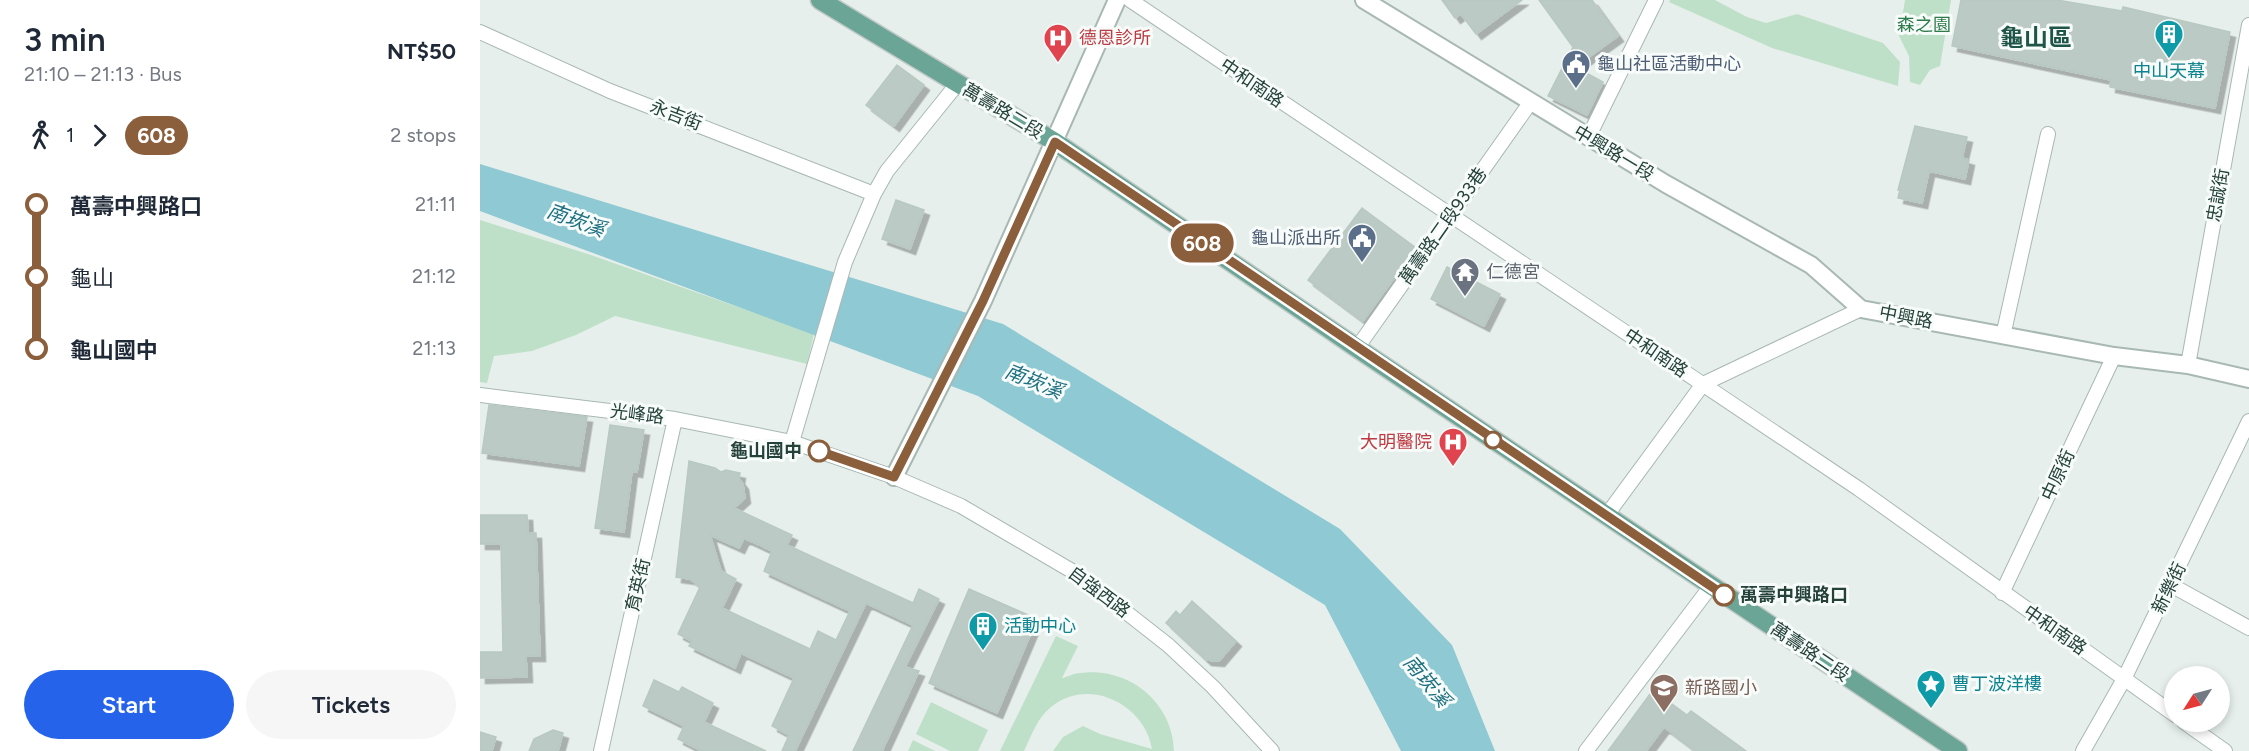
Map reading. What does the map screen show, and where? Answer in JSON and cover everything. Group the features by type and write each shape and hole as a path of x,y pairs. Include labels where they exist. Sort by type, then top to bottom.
{"main road":[{"name":"萬壽路二段","path":"820,0 1055,142 1606,516 1958,751"}],"street":[{"path":"894,477 983,301 1117,0"},
{"name":"中和南路","path":"1130,0 1859,489 2164,707"},
{"name":"中興路一段","path":"1364,0 1588,138 1811,265 1861,309"},
{"path":"1588,138 1656,0"},
{"name":"忠誠街","path":"2188,365 2249,25"},
{"name":"永吉街","path":"480,32 610,91 873,194"},
{"path":"792,442 844,264 873,194 887,171 958,83"},
{"name":"萬壽路二段933巷","path":"1357,348 1530,103"},
{"path":"2003,336 2048,134"},
{"name":"中興路","path":"1606,516 1703,384 1861,309 2114,356 2188,365 2249,378"},
{"name":"中原街","path":"2002,593 2114,356"},
{"name":"光峰路","path":"480,395 675,419 792,442 894,477"},
{"name":"育英街","path":"601,751 675,419"},
{"name":"新樂街","path":"2083,751 2124,679 2249,421"},
{"name":"自強西路","path":"894,477 961,506 1072,571 1168,645 1213,687 1272,751"},
{"path":"2171,585 2249,628"},
{"path":"1586,751 1711,586"},
{"path":"2198,732 2225,751"}],"green space":[{"path":"1670,0 1715,0 1747,17 1766,23 1797,14 1883,43 1900,62 1898,86 1772,48 1669,2"},
{"name":"森之園","path":"1905,0 1951,0 1940,66 1930,70 1920,85 1910,82 1909,56 1899,36"},
{"path":"480,220 591,255 814,334 807,364 615,316 576,335 532,351 494,356 487,383 480,382"},
{"path":"1056,636 1078,646 1062,678 1078,673 1098,672 1115,675 1145,691 1166,717 1172,733 1174,751 1053,751 1063,737 1083,726 1100,734 1152,749 1147,733 1127,708 1097,695 1081,694 1066,698 1046,711 1035,727 1024,751 1000,751"},
{"path":"931,702 988,730 978,751 950,751 916,734"},
{"path":"913,740 935,751 908,751"}],"water":[{"name":"南崁溪","path":"480,164 1003,324 1340,529 1452,645 1495,751 1401,751 1325,605 978,396 480,211"}],"building":[{"path":"1442,0 1522,0 1476,34 1461,14 1455,18"},
{"path":"1539,0 1592,0 1618,36 1575,67 1603,82 1587,115 1548,96 1573,47"},
{"path":"1961,0 2057,0 2122,11 2123,7 2230,32 2215,108 2110,87 2111,80 1952,46"},
{"path":"897,65 924,85 894,126 866,105"},
{"path":"1915,126 1967,137 1962,158 1969,160 1965,179 1929,171 1922,203 1898,198 1900,190 1898,190"},
{"path":"896,200 924,210 910,249 882,239"},
{"name":"龜山派出所","path":"1362,208 1416,248 1363,321 1308,280"},
{"name":"仁德宮","path":"1447,267 1500,294 1484,326 1431,299"},
{"path":"489,405 587,417 579,466 482,453"},
{"path":"610,425 644,430 637,472 632,471 624,532 595,528"},
{"path":"689,461 715,468 721,472 726,470 740,473 739,479 743,484 745,498 734,508 792,535 787,545 913,603 919,589 939,599 905,667 919,671 882,751 853,751 913,625 866,603 795,751 782,751 789,735 772,726 794,678 741,653 735,668 689,646 692,641 678,634 700,587 690,579 676,577","holes":["710,535 739,548 744,538 772,551 764,571 850,611 836,640 818,631 810,649 722,608 736,579 721,571"]},
{"path":"480,515 527,515 528,533 536,533 540,656 526,656 527,677 480,678 480,652 503,652 501,544 480,544"},
{"name":"活動中心","path":"969,589 1037,619 997,713 929,683"},
{"path":"1192,601 1236,641 1219,661 1206,660 1166,623 1176,611 1180,615"},
{"path":"654,680 679,692 682,687 713,703 704,722 766,751 702,751 678,739 684,726 643,706"},
{"name":"新路國小","path":"1653,690 1687,715 1691,711 1746,751 1696,751 1664,727 1646,751 1608,751"},
{"path":"553,730 563,733 558,751 529,751 534,739"},
{"path":"480,732 496,737 492,751 480,751"}],"bus line":[{"name":"608","path":"819,451 894,477 983,301 1055,142 1724,595"}],"place":[{"name":"中山天幕","path":"2169,60"},
{"name":"德恩診所","path":"1058,64"},
{"name":"龜山社區活動中心","path":"1576,90"},
{"name":"龜山派出所","path":"1362,264"},
{"name":"仁德宮","path":"1465,298"},
{"name":"龜山國中","path":"819,451"},
{"name":"大明醫院","path":"1453,468"},
{"name":"萬壽中興路口","path":"1724,595"},
{"name":"活動中心","path":"983,652"},
{"name":"曹丁波洋樓","path":"1931,710"},
{"name":"新路國小","path":"1664,714"}],"district":[{"name":"龜山區","path":"2036,37"}]}
